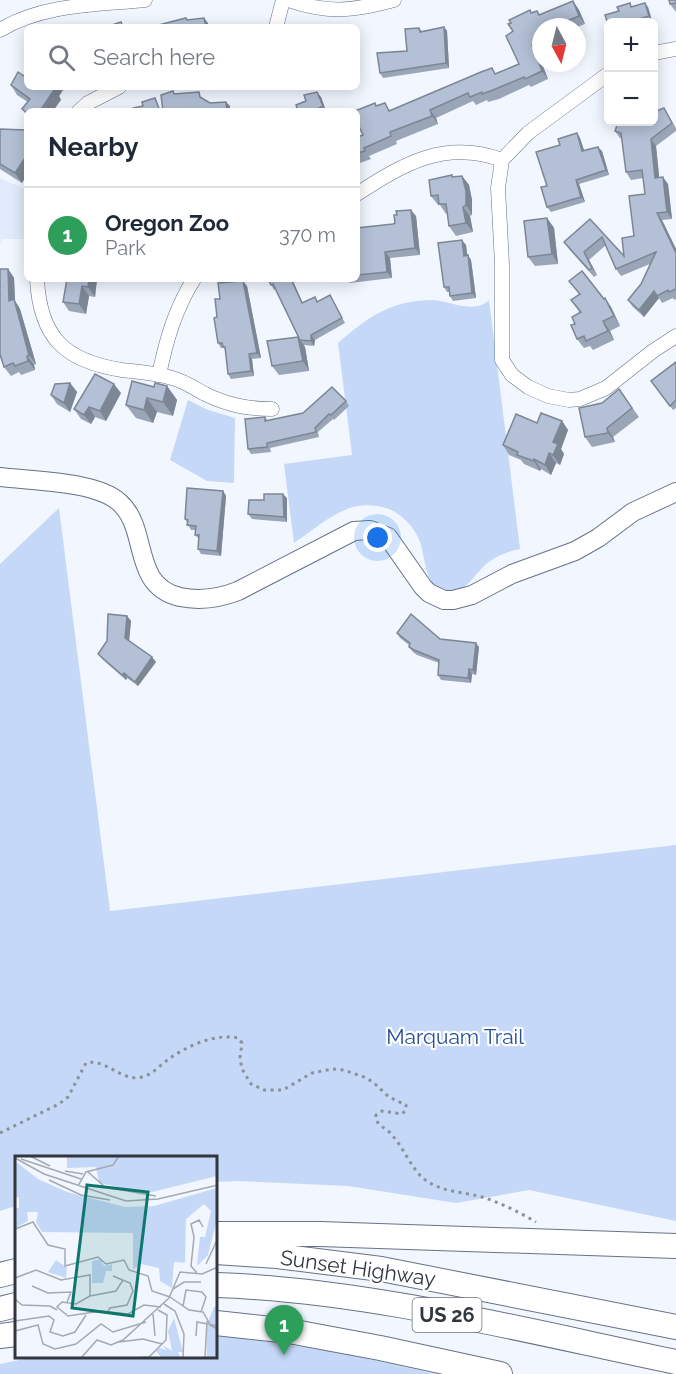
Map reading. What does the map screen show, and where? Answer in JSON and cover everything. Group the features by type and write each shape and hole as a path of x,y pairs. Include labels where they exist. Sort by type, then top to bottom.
{"highway":[{"path":"218,1234 320,1234 676,1246"},
{"name":"Sunset Highway","path":"218,1252 276,1256 381,1269 676,1327"},
{"path":"0,1275 15,1271"},
{"name":"Sunset Highway","path":"218,1285 294,1290 388,1304 676,1362"},
{"path":"0,1309 15,1305"},
{"path":"218,1323 289,1331 500,1374"},
{"path":"0,1336 15,1334"}],"main road":[{"path":"0,477 87,488 113,498 132,520 144,564 157,585 170,595 198,599 238,591 343,536 362,529 381,532 388,537 423,587 436,597 453,600 472,595 512,574 575,551 598,538 633,512 676,492"}],"street":[{"path":"0,30 26,17 52,10 145,0"},
{"path":"277,24 283,0"},
{"path":"288,0 334,10 371,6 394,0"},
{"path":"658,52 676,49"},
{"path":"604,78 528,133 502,160 498,188 502,264 502,360 512,375 528,387 548,396 569,400 580,399 606,388 676,336"},
{"path":"82,108 113,90"},
{"path":"360,192 395,169 431,156 468,152 502,160"},
{"path":"37,282 42,316 54,338 71,353 97,364 174,378 238,407 272,409"},
{"path":"159,375 171,327 192,282"}],"path":[{"path":"0,1133 50,1110 68,1097 86,1063 95,1062 124,1076 142,1077 190,1047 209,1040 238,1038 242,1043 240,1064 248,1079 256,1087 268,1092 287,1089 309,1074 321,1071 344,1070 373,1082 389,1097 406,1105 406,1110 402,1114 382,1112 376,1115 376,1120 378,1125 392,1135 418,1173 442,1189 481,1197 509,1207 546,1230 546,1242"}],"shaded area":[{"path":"0,178 24,189 24,239 2,239 0,243"}],"green space":[{"path":"434,300 470,307 489,300 520,549 494,559 485,565 466,586 454,591 439,589 434,584 427,572 420,542 415,532 404,518 385,508 362,505 345,510 294,543 284,464 352,455 338,343 360,325 393,306"},
{"path":"188,400 208,410 235,418 234,483 207,481 170,460"},
{"name":"Marquam Trail","path":"59,508 110,911 676,845 676,1221 529,1190 456,1203 348,1186 218,1182 218,1156 15,1156 15,1206 0,1211 0,564"},
{"path":"218,1334 337,1352 436,1374 0,1374 0,1364 25,1359 218,1359"}],"building":[{"path":"669,0 676,0 676,3 670,4"},
{"path":"573,1 579,16 532,18 532,72 540,72 482,94 482,92 470,97 468,93 430,110 432,116 390,132 391,136 364,148 365,151 360,152 360,136 363,135 360,128 360,109 375,103 376,106 385,103 389,111 492,68 495,74 519,64 506,36 513,31 508,24 511,23 509,20 530,10 531,13 537,11 539,15"},
{"path":"630,3 631,7 645,3 649,16 606,18 605,15 619,11 617,7"},
{"path":"186,18 187,20 204,18 205,24 163,24"},
{"path":"444,27 446,63 380,73 377,53 407,51 405,29 419,28 420,32"},
{"path":"18,72 24,76 24,90 54,90 42,108 24,108 24,111 22,109 30,99 11,85"},
{"path":"173,91 174,94 199,92 200,97 210,103 226,102 227,108 163,108 161,95"},
{"path":"317,92 323,106 297,108 296,105 306,101 304,95"},
{"path":"155,98 159,108 133,108 143,106 142,102"},
{"path":"664,108 672,123 651,139 655,178 663,177 667,212 657,213 676,253 676,289 669,292 668,290 657,296 654,291 639,310 628,300 641,284 656,252 616,269 602,237 584,252 592,268 589,270 564,242 590,219 624,256 622,238 634,236 629,196 645,194 642,170 626,172 621,133 615,131 617,126 658,126 658,110"},
{"path":"0,129 24,130 24,160 15,173 0,164"},
{"path":"577,133 582,151 598,147 606,170 576,180 581,197 547,207 541,187 547,186 536,152 560,145 558,139"},
{"path":"452,175 452,177 462,176 466,191 466,205 463,207 466,223 449,226 446,204 439,204 438,195 431,196 429,180"},
{"path":"411,210 415,248 385,252 387,272 360,275 360,228 393,224 395,223 394,215 397,215 396,211"},
{"path":"547,218 552,254 528,257 524,221"},
{"path":"462,240 464,256 468,255 472,293 450,296 449,287 444,287 438,243"},
{"path":"0,269 8,269 9,301 14,299 29,355 27,356 28,361 15,366 13,363 4,367 0,354"},
{"path":"582,271 605,298 614,316 603,321 608,331 586,341 584,336 577,339 571,325 575,324 572,317 581,312 571,300 580,294 569,281"},
{"path":"66,282 89,282 88,287 82,286 79,304 63,302"},
{"path":"243,282 257,353 249,354 251,371 228,374 225,347 222,343 218,343 214,318 217,317 215,299 220,299 218,283"},
{"path":"270,282 292,282 302,303 315,297 317,302 330,295 342,318 311,335 311,341 300,340 273,284 271,285"},
{"path":"298,337 303,361 272,366 267,341"},
{"path":"676,362 676,400 670,406 651,381"},
{"path":"95,374 114,384 100,411 89,407 84,415 74,409"},
{"path":"132,381 154,387 155,383 167,386 163,402 147,398 144,410 126,405"},
{"path":"70,383 64,403 51,395 55,384"},
{"path":"332,387 346,401 315,428 316,432 267,443 267,447 248,449 245,419 265,417 265,421 303,413"},
{"path":"619,389 632,408 607,428 608,433 585,437 579,408 602,403"},
{"path":"541,413 562,421 553,442 558,444 553,455 549,453 545,465 534,459 534,461 517,455 518,452 503,445 516,414 537,423"},
{"path":"187,488 223,491 217,551 198,549 199,535 195,535 196,526 187,525 188,520 185,519"},
{"path":"264,494 283,494 284,517 248,514 249,500 264,500"},
{"path":"108,614 127,616 125,638 152,657 135,682 124,673 122,675 98,654 107,641"},
{"path":"411,614 440,639 476,643 473,670 469,669 468,678 438,675 439,660 409,647 410,643 397,633"}],"place":[{"name":"Oregon Zoo","path":"284,1355"}]}
